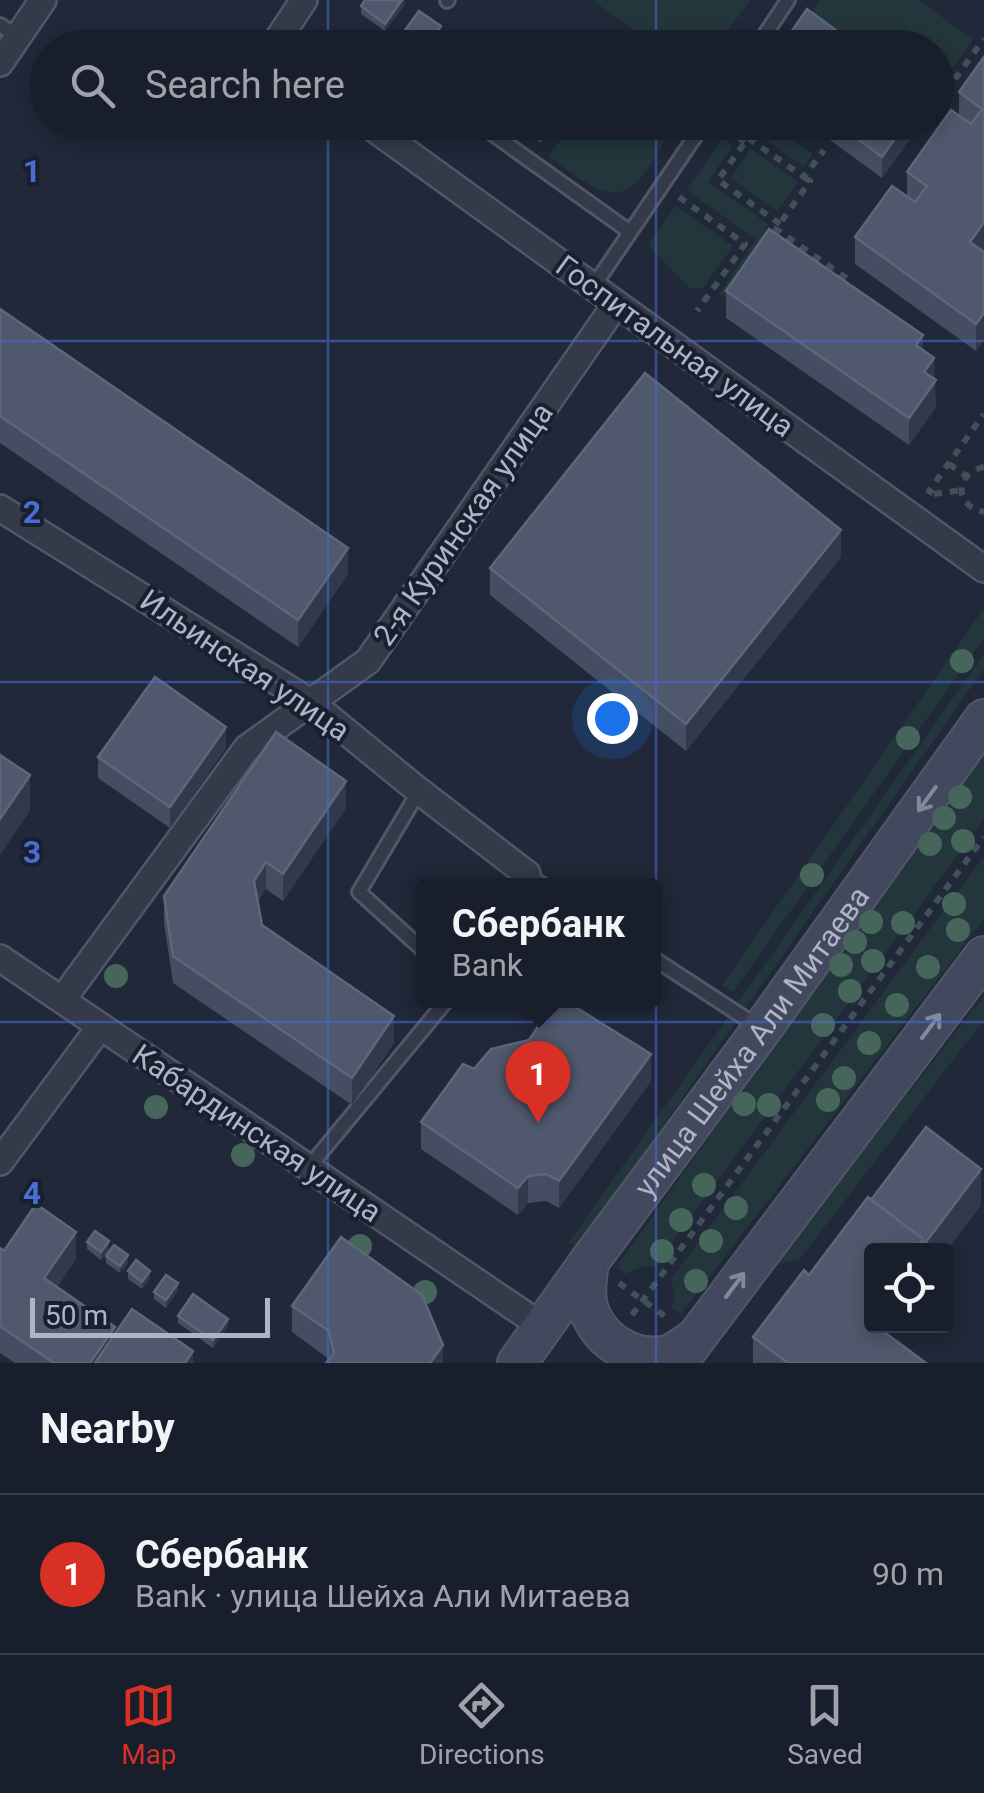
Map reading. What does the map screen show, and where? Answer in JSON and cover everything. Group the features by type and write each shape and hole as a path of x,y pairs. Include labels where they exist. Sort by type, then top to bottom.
{"main road":[{"name":"улица Шейха Али Митаева","path":"517,1363 529,1317 588,1262 762,1029 984,719"},
{"path":"588,1262 587,1300 593,1321 608,1339 628,1355 647,1360 685,1351 984,956"}],"street":[{"path":"0,63 9,31 43,0"},
{"path":"284,30 304,0"},
{"name":"Госпитальная улица","path":"391,140 984,569"},
{"name":"2-я Куринская улица","path":"62,1000 247,748 368,661 616,304"},
{"name":"Ильинская улица","path":"0,508 310,702 532,878"},
{"name":"Кабардинская улица","path":"0,958 529,1317"},
{"path":"0,1162 100,1026"}],"lane":[{"path":"768,30 788,0"},
{"path":"501,140 630,232"},
{"path":"593,287 692,140"},
{"path":"416,944 359,892 419,791"},
{"path":"661,963 762,1029"},
{"path":"309,1167 440,1008"}],"path":[{"path":"954,81 984,39"},
{"path":"741,140 744,142 718,180 780,224"},
{"path":"751,140 810,181 776,229 852,282"},
{"path":"804,177 824,150"},
{"path":"662,185 746,244 697,311"},
{"path":"950,506 929,491 984,416"},
{"path":"949,464 966,476"},
{"path":"984,467 966,476 962,490 972,509 984,512"},
{"path":"934,494 962,490"},
{"path":"965,517 972,509"},
{"path":"622,1330 984,837"},
{"path":"588,1262 643,1300 685,1351"}],"shaded area":[{"path":"592,0 750,0 728,30 635,30"},
{"path":"820,0 918,0 973,39 954,66 954,30 836,30 811,13"},
{"path":"560,140 666,140 649,168 624,191 601,190 590,185 549,156"},
{"path":"722,140 726,140 733,145 708,182 768,224 765,230 842,283 735,305 719,294 756,239 686,190"},
{"path":"766,140 792,140 813,154 804,166"},
{"path":"751,149 798,182 777,211 731,178"},
{"path":"675,206 733,246 703,288 690,289 648,245"},
{"path":"984,608 984,638 733,992 722,985"},
{"path":"984,654 984,669 577,1248 569,1242"},
{"path":"984,753 984,819 654,1267 644,1266 625,1274 616,1267"},
{"path":"984,856 984,919 681,1314 672,1308 675,1296 671,1279"},
{"path":"984,996 984,1020 800,1259 774,1265"}],"building":[{"path":"365,0 402,0 385,24 361,6"},
{"path":"807,9 836,30 792,30"},
{"path":"419,11 441,26 438,30 405,30"},
{"path":"984,57 984,222 970,242 984,252 984,313 976,324 855,237 892,186 915,202 927,186 907,172 930,140 954,140 954,112 971,124 982,109 959,92"},
{"path":"859,140 894,140 882,157"},
{"path":"769,229 923,335 916,345 934,358 924,372 936,380 909,418 726,291"},
{"path":"0,309 348,548 298,620 0,416"},
{"path":"645,373 841,530 686,724 490,568"},
{"path":"155,677 226,727 170,807 98,757"},
{"path":"276,732 346,781 283,874 266,862 254,881 262,925 394,1016 352,1078 173,956 164,896"},
{"path":"0,755 30,775 0,819"},
{"path":"551,1008 577,1008 651,1054 559,1181 546,1174 528,1176 518,1188 421,1122 463,1064 474,1069 491,1049 529,1040"},
{"path":"926,1127 981,1169 925,1243 871,1200"},
{"path":"868,1197 923,1239 920,1243 864,1243 864,1333 885,1333 926,1363 788,1363 753,1337 804,1270 809,1275"},
{"path":"36,1204 76,1232 44,1278 115,1327 90,1363 54,1363 0,1326 0,1248 4,1251"},
{"path":"95,1231 109,1241 101,1252 87,1242"},
{"path":"341,1237 422,1295 443,1345 430,1363 326,1363 334,1353 329,1331 292,1306"},
{"path":"114,1245 128,1255 120,1266 106,1256"},
{"path":"136,1260 150,1271 142,1282 128,1271"},
{"path":"166,1275 178,1283 166,1300 154,1292"},
{"path":"193,1294 228,1319 213,1340 178,1316"},
{"path":"132,1309 193,1351 185,1363 95,1363"}],"place":[{"name":"Сбербанк","path":"538,1123"}]}
